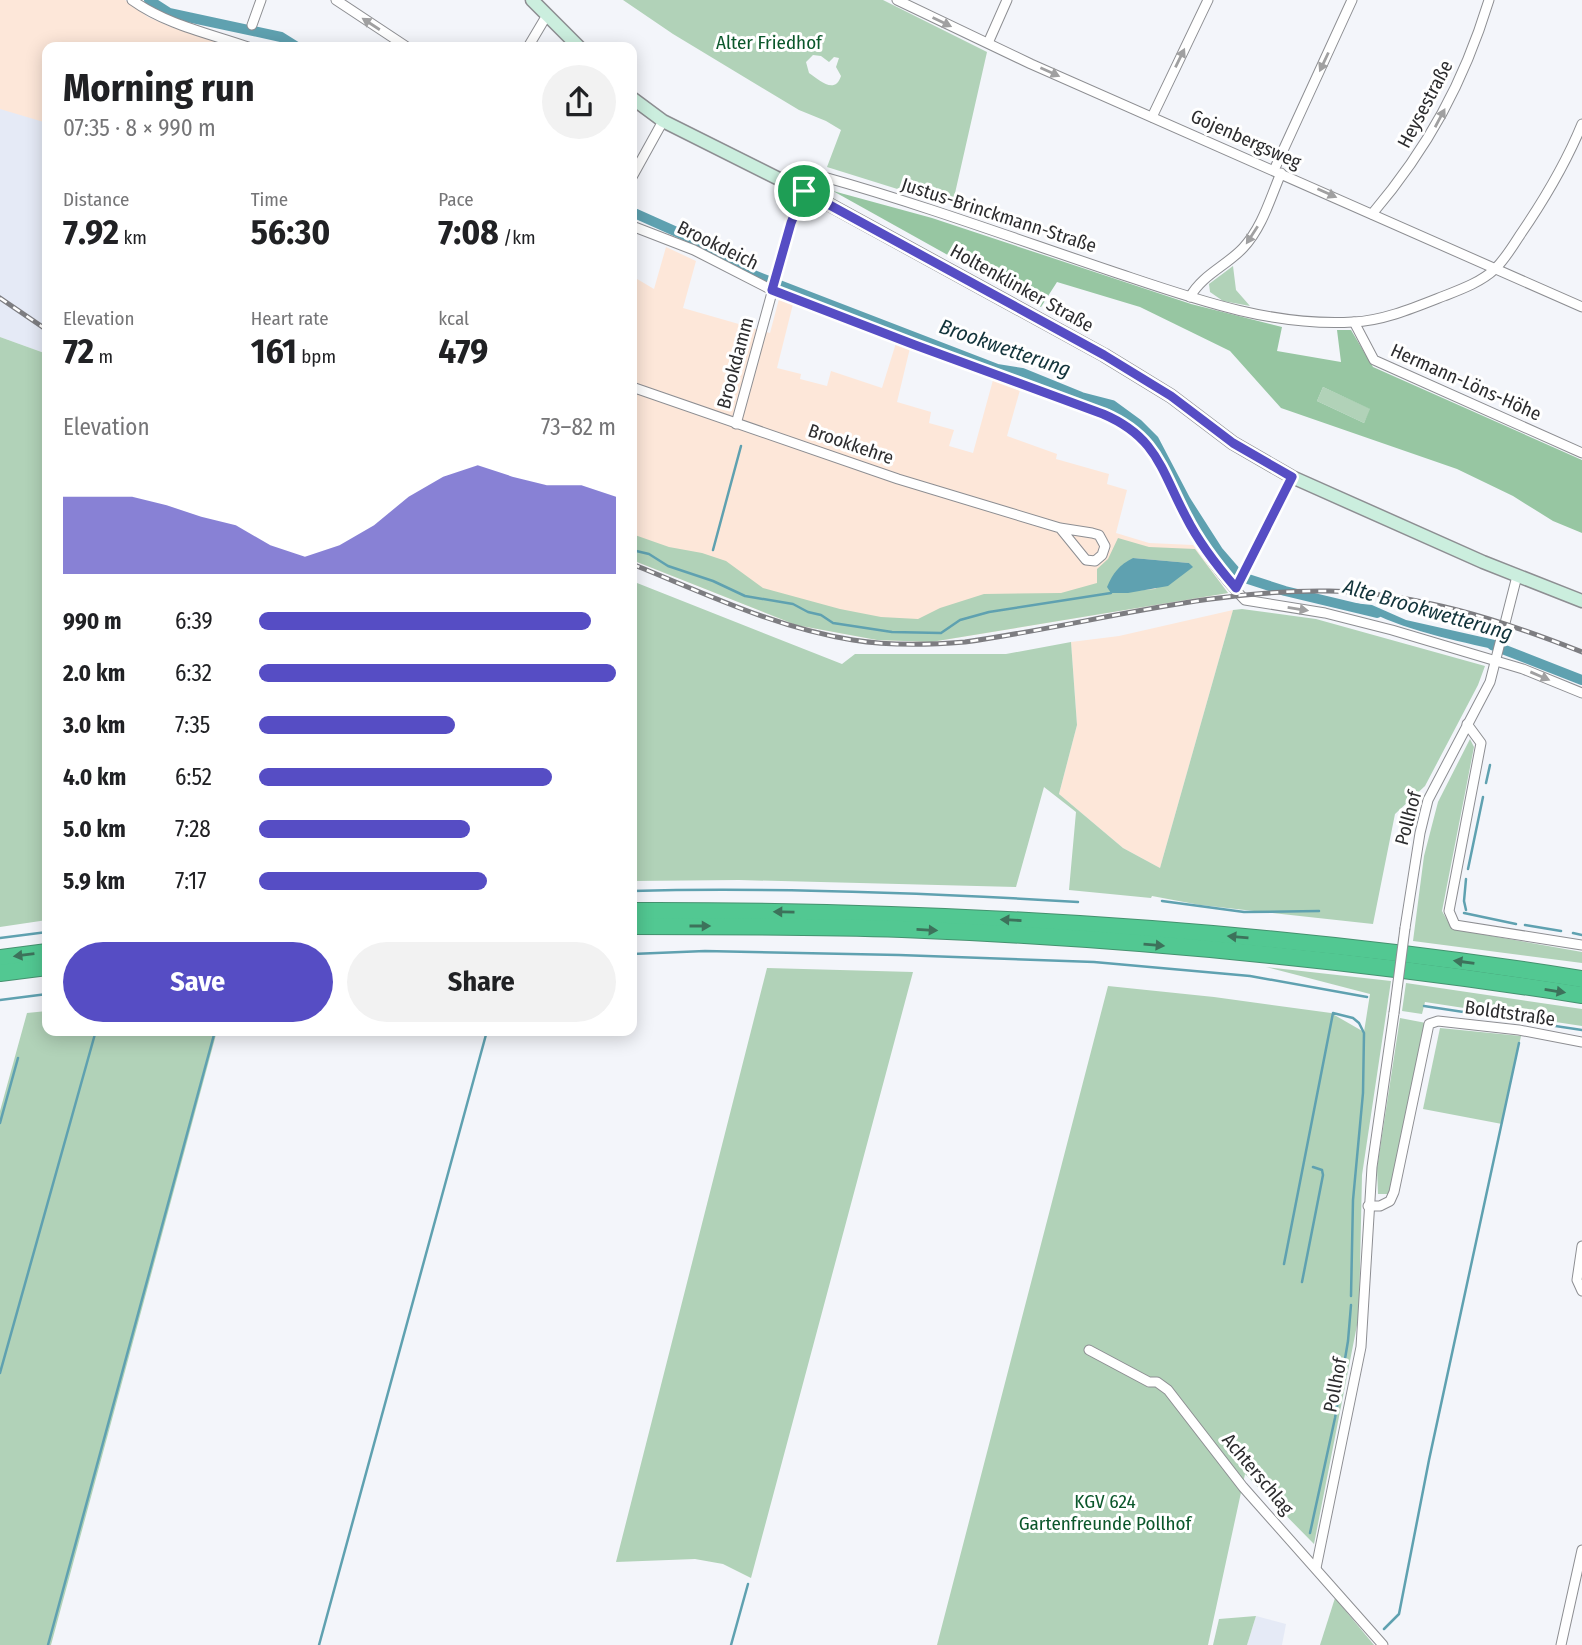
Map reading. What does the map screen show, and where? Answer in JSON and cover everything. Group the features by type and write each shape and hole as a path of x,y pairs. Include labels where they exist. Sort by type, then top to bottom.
{"highway":[{"path":"637,912 901,914 1121,927 1270,939 1412,955 1582,979"},
{"path":"637,926 901,929 1120,942 1396,969 1582,995"},
{"path":"0,958 42,953"},
{"path":"0,972 42,968"}],"main road":[{"path":"532,0 574,42"},
{"name":"Holtenklinker Straße","path":"637,102 663,121 804,191 1104,355 1171,396 1233,443 1292,477 1517,576 1582,601"}],"street":[{"path":"132,0 171,23 232,42"},
{"path":"252,26 261,0"},
{"path":"335,0 399,42"},
{"name":"Gojenbergsweg","path":"897,0 1152,117 1582,307"},
{"path":"919,11 924,0"},
{"path":"988,43 1007,0"},
{"path":"1152,117 1208,0"},
{"path":"1190,297 1196,286 1245,245 1257,228 1278,172 1352,0"},
{"name":"Heysestraße","path":"1373,214 1404,176 1431,133 1469,58 1489,0"},
{"path":"531,42 547,15"},
{"path":"637,168 663,121"},
{"name":"Justus-Brinckmann-Straße","path":"804,191 812,177 830,179 1237,311 1283,318 1354,323 1435,300 1474,284 1495,269 1554,181 1582,124"},
{"name":"Brookdamm","path":"736,424 791,223 804,191"},
{"name":"Brookdeich","path":"637,228 915,345 1103,414 1126,425 1149,445 1202,544 1248,601 1325,613 1497,661 1582,693"},
{"name":"Hermann-Löns-Höhe","path":"1354,323 1374,360 1582,453"},
{"name":"Brookkehre","path":"637,389 898,479 1060,528 1099,535 1105,546 1102,555 1095,561 1086,560 1060,528"},
{"path":"1236,588 1292,477"},
{"name":"Pollhof","path":"1316,1567 1361,1347 1368,1206 1420,832 1428,800 1490,682 1517,576"},
{"path":"1467,724 1481,743 1449,911 1455,925 1582,945"},
{"name":"Boldtstraße","path":"1368,1206 1380,1206 1390,1201 1394,1192 1429,1024 1432,1021 1519,1030 1582,1042"},
{"path":"1582,1246 1577,1280 1582,1291"},
{"name":"Achterschlag","path":"1089,1350 1149,1382 1157,1382 1168,1391 1243,1487 1383,1645"},
{"path":"1561,1645 1582,1550"}],"shaded area":[{"path":"0,0 125,0 148,17 219,42 42,42 42,309 0,282"},
{"path":"0,109 42,122 42,352 0,337"},
{"path":"666,247 696,261 683,308 770,333 779,299 793,304 777,368 801,374 800,379 827,386 831,371 882,388 896,343 910,348 897,402 931,412 929,423 954,430 949,446 973,453 993,380 1020,390 1007,436 1057,454 1056,459 1109,474 1107,484 1127,490 1116,533 1149,543 1193,545 1228,593 931,642 877,640 796,625 637,562 637,279 654,289"},
{"path":"1233,610 1160,868 1123,848 1059,794 1077,725 1071,642 1119,636"},
{"path":"1256,1616 1286,1624 1282,1645 1247,1645"}],"green space":[{"name":"Alter Friedhof","path":"623,0 883,0 987,52 953,202 939,202 827,167 841,130 799,110 673,34","holes":["813,55 821,56 829,62 834,57 839,58 836,67 841,76 835,85 826,84 809,73 806,62"]},
{"path":"833,191 932,218 1191,304 1282,327 1277,351 1341,362 1337,330 1351,330 1373,367 1582,460 1582,533 1553,521 1513,496 1457,469 1281,408 1230,351 1140,307 1057,282 1041,307","holes":["1323,387 1370,409 1364,423 1317,401"]},
{"path":"1233,266 1236,290 1250,306 1223,301 1210,292 1209,284"},
{"path":"0,337 42,352 42,921 0,927"},
{"path":"1323,387 1371,409 1364,423 1317,401"},
{"path":"637,536 726,561 763,588 881,617 918,619 940,608 984,594 1061,593 1097,583 1097,569 1108,559 1118,538 1149,547 1195,549 1228,593 931,642 877,640 796,625 637,562","holes":["1133,558 1189,563 1192,567 1155,589 1111,593"]},
{"path":"637,583 842,664 855,654 1006,654 1071,642 1077,725 1059,794 1123,848 1160,868 1233,610 1316,619 1485,666 1478,685 1425,786 1395,814 1373,924 1200,905 1152,896 1069,890 1076,812 1044,787 1016,887 739,880 637,881"},
{"path":"1470,739 1474,747 1442,911 1452,929 1582,952 1582,963 1413,941 1424,856 1438,802"},
{"name":"KGV 624 Gartenfreunde Pollhof","path":"1266,967 1391,981 1362,1175 1359,1315 1314,1544 1245,1474 1208,1645 937,1645 1108,986 1331,1013 1364,1032 1370,994"},
{"path":"767,968 913,972 751,1578 723,1564 695,1559 616,1562"},
{"path":"1406,983 1582,1009 1582,1026 1425,1002 1422,1014 1402,1011"},
{"path":"42,1012 42,1036 216,1036 51,1645 0,1645 0,1111 27,1013"},
{"path":"1400,1018 1426,1023 1389,1194 1378,1194 1377,1168"},
{"path":"1440,1028 1521,1036 1502,1124 1423,1109"},
{"path":"1335,1598 1374,1645 1320,1645"},
{"path":"1256,1616 1247,1645 1213,1645 1219,1619"}],"water":[{"path":"1133,558 1189,563 1193,567 1168,586 1111,593 1107,587 1112,578 1120,567"},
{"path":"1353,603 1372,605 1406,620 1495,640 1493,649 1403,626"}],"waterway":[{"name":"Brookwetterung","path":"149,0 169,13 281,37 289,42"},
{"name":"Brookwetterung","path":"637,214 688,237 751,274 997,369 1022,373 1081,397 1112,405 1154,440 1186,501 1218,551 1237,573 1285,591 1377,613"},
{"path":"713,550 741,446"},
{"path":"637,551 745,596 793,604 833,623 892,632 941,633 960,620 989,612 1111,593"},
{"name":"Alte Brookwetterung","path":"1492,645 1582,680"},
{"path":"1486,783 1490,765"},
{"path":"1468,869 1483,797"},
{"path":"1466,879 1466,910"},
{"path":"637,891 855,892 1078,902"},
{"path":"1162,901 1244,912 1319,911"},
{"path":"1464,913 1516,924"},
{"path":"1525,925 1561,931"},
{"path":"0,938 42,933"},
{"path":"1573,933 1582,935"},
{"path":"637,954 705,951 1094,962 1250,976 1367,997"},
{"path":"0,1000 42,995"},
{"path":"1424,1006 1582,1030"},
{"path":"1284,1264 1333,1013 1353,1018 1364,1033 1363,1093 1353,1200 1351,1296"},
{"path":"0,1373 94,1036"},
{"path":"48,1645 214,1036"},
{"path":"319,1645 486,1036"},
{"path":"1384,1629 1399,1614 1429,1460 1519,1043"},
{"path":"0,1123 18,1058"},
{"path":"1302,1282 1323,1175 1322,1170 1313,1167"},
{"path":"1310,1533 1335,1418 1351,1305"},
{"path":"731,1645 748,1584"}],"railway":[{"path":"0,298 42,327"},
{"path":"637,566 713,598 796,627 853,640 881,643 965,642 1192,602 1283,592 1329,591 1394,597 1458,610 1521,629 1582,652"}],"route":[{"path":"804,191 1104,355 1171,396 1233,443 1292,477 1236,588 1209,555 1186,518 1149,445 1126,425 772,290 791,223 804,191"}]}
